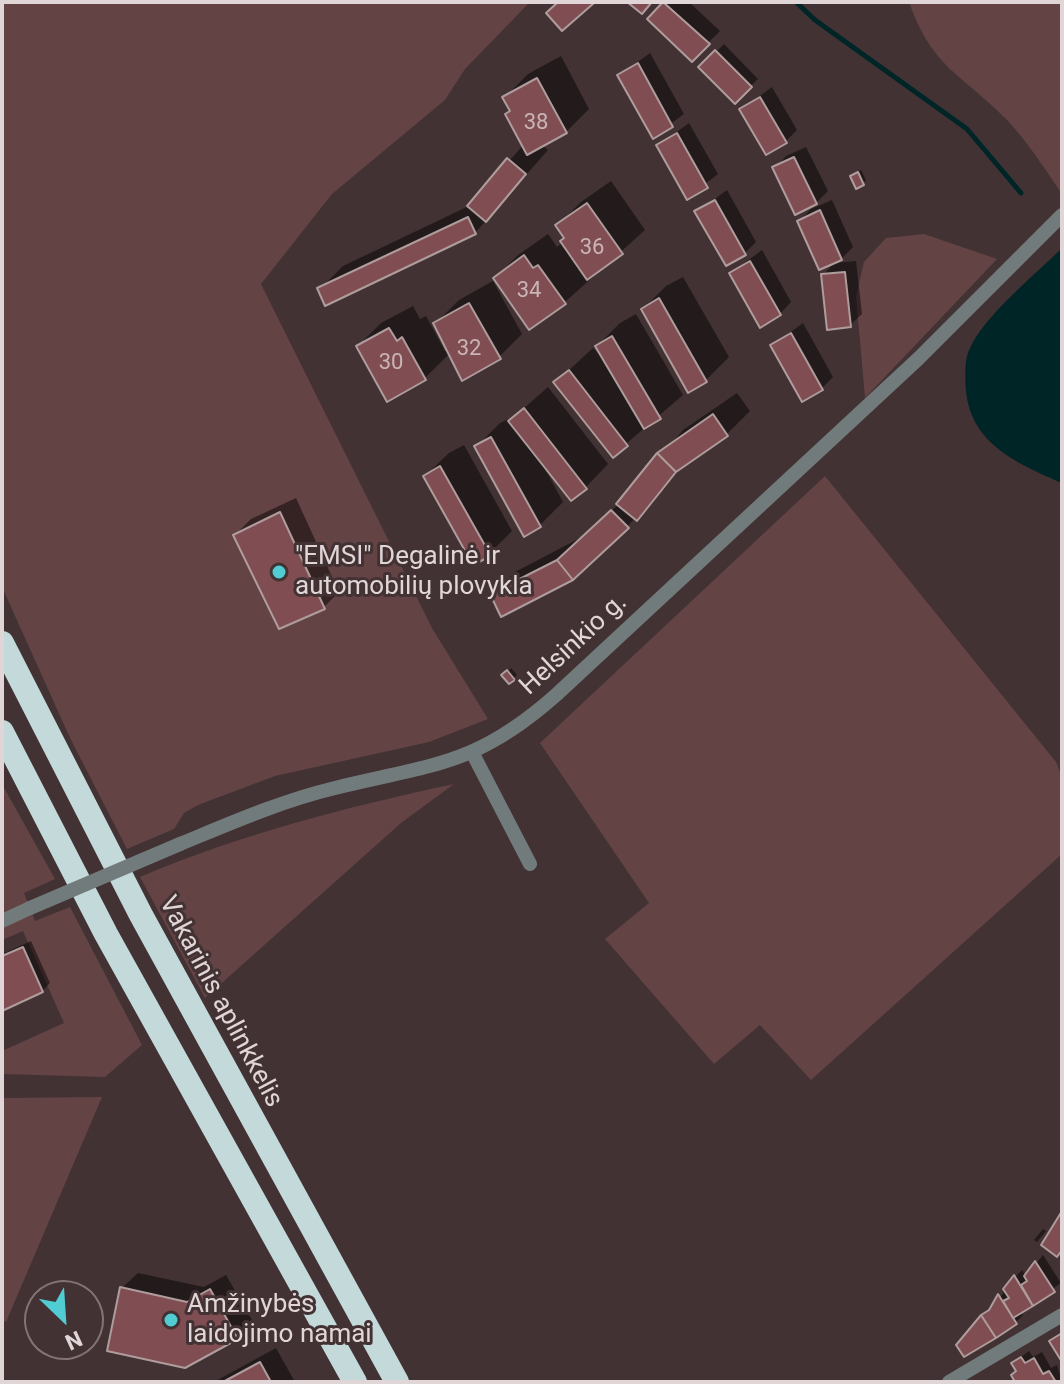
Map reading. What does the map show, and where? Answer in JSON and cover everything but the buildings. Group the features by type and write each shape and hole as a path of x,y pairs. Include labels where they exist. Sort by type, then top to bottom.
{"highway":[{"name":"Vakarinis aplinkkelis","path":"2,643 141,915 397,1382"},
{"path":"2,732 128,976 355,1382"}],"street":[{"name":"Helsinkio g.","path":"2,921 274,805 334,788 427,769 473,754 514,730 556,695 918,359 1062,215"},
{"path":"473,754 530,864"},
{"path":"949,1382 1062,1315"}],"shaded area":[{"path":"2,2 530,2 465,69 445,100 332,194 261,284 432,628 488,719 429,742 275,776 198,805 184,813 174,829 127,849 70,738 2,587"},
{"path":"909,2 1062,2 1062,194 1014,128 938,56 918,24"},
{"path":"924,234 997,259 865,398 856,296 864,262 886,238"},
{"path":"825,476 1056,762 1062,777 1062,854 811,1080 760,1025 714,1064 605,939 649,903 540,743"},
{"path":"2,784 55,879 24,893 35,921 70,907 142,1045 105,1077 2,1074 2,1051 64,1023 23,931 2,940"},
{"path":"454,784 401,823 205,998 140,877 295,823"},
{"path":"102,1097 6,1322 2,1320 2,1098"}],"water":[{"path":"1062,248 1062,483 1014,460 987,438 970,409 965,375 968,353 977,335 1012,295"}],"waterway":[{"path":"796,2 815,20 967,129 1021,193"}],"place":[{"name":"\"EMSI\" Degalinė ir automobilių plovykla","path":"279,572"},
{"name":"Amžinybės laidojimo namai","path":"171,1320"}]}
